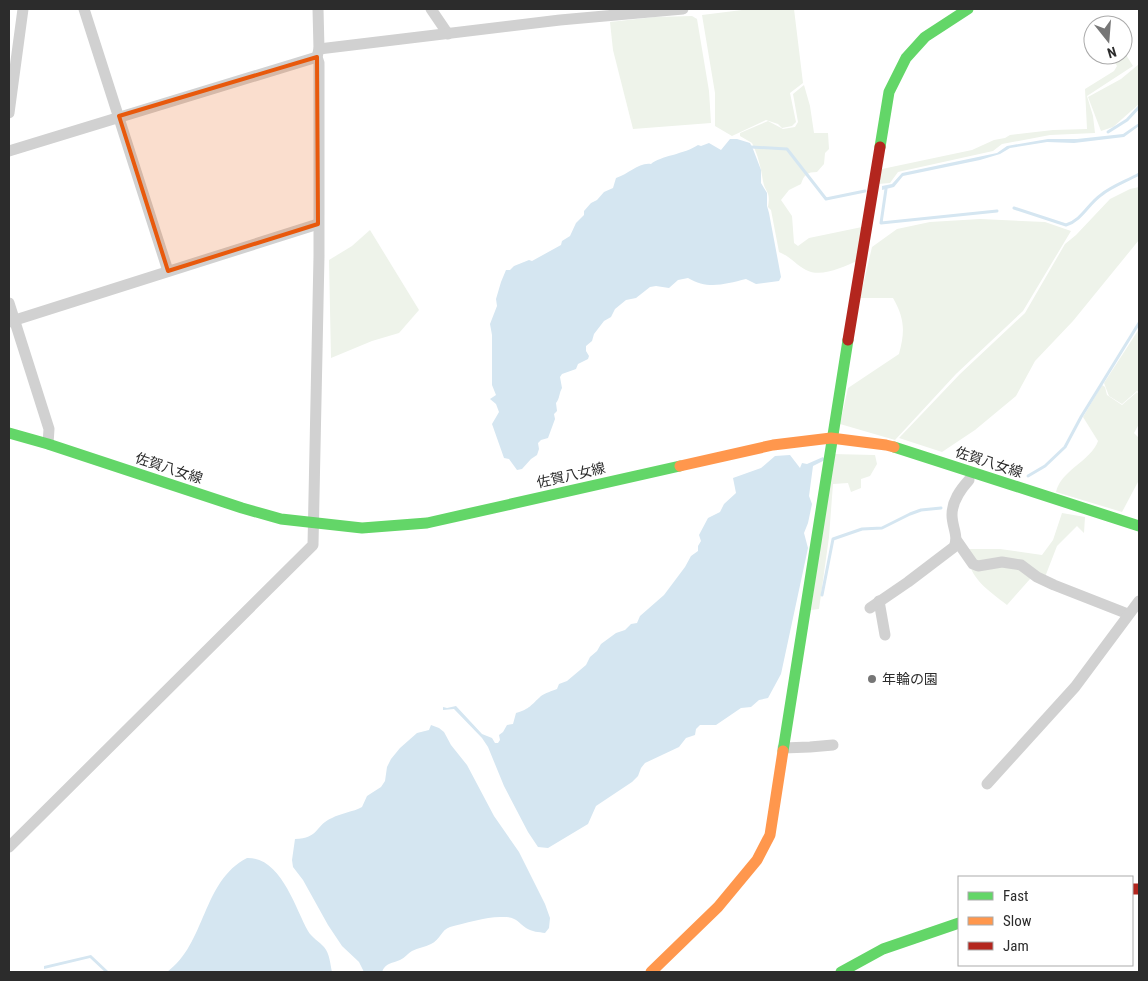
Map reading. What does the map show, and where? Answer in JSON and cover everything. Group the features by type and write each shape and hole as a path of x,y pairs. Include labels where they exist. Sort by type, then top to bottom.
{"street":[{"path":"9,113 23,9"},
{"path":"84,9 168,271"},
{"path":"9,847 313,545 323,255 318,224 318,9"},
{"path":"431,9 448,34"},
{"path":"9,151 318,53 560,20 683,9"},
{"path":"651,972 718,908 757,860 770,835 831,438 889,92 906,58 918,44 968,9"},
{"path":"12,321 318,224"},
{"path":"9,303 12,321 49,430 48,444"},
{"name":"佐賀八女線","path":"9,433 281,519 362,528 427,523 773,445 831,438 886,445 1139,526"},
{"path":"969,480 958,492 953,505 952,516 957,540 973,564 978,566 1002,562 1021,565 1037,577 1054,585 1128,614"},
{"path":"885,635 874,608 954,547 957,540"},
{"path":"987,784 1075,687 1139,601"},
{"path":"783,748 833,744"},
{"path":"841,972 860,959 905,940 958,924"}],"highlighted area":[{"path":"317,57 318,224 168,271 119,116"}],"shaded area":[{"path":"750,9 794,9 803,83 790,93 796,122 792,126 782,128 778,124 766,120 732,136 715,126 715,93 702,15"},
{"path":"692,16 697,19 709,91 711,123 633,129 613,50 610,22 655,17"},
{"path":"1139,64 1139,104 1113,127 1101,131 1088,97 1121,79"},
{"path":"1117,66 1133,66 1087,96 1093,116 1095,133 1050,135 1002,144 993,151 898,172 890,183 878,184 882,169 972,150 1010,135 1053,130 1087,129 1085,89 1114,71"},
{"path":"804,85 810,106 814,133 828,133 829,149 825,153 824,164 817,172 806,175 801,184 789,190 781,200 792,216 794,243 798,246 809,238 862,227 857,261 839,269 818,273 806,270 779,252 771,210 768,207 768,194 764,185 758,157 752,143 740,136 740,133 768,121 783,129 795,127 798,122 793,94"},
{"path":"1139,187 1139,240 1073,321 1035,361 1016,396 975,430 942,452 899,438 960,374 1025,313 1065,244 1110,199 1130,189"},
{"path":"980,219 1045,222 1071,231 1023,311 956,374 895,440 840,424 848,388 899,354 902,339 902,319 893,298 860,298 872,247 897,229 930,222"},
{"path":"370,230 419,310 399,333 372,341 331,358 329,260 352,246"},
{"path":"1139,329 1139,393 1137,391 1122,404 1109,396 1104,383"},
{"path":"1102,385 1105,387 1107,395 1122,405 1137,392 1139,394 1139,424 1134,433 1139,438 1139,480 1122,512 1056,492 1059,484 1089,454 1098,441 1083,417"},
{"path":"832,454 875,455 877,464 870,476 861,479 861,488 851,492 848,483 833,484 829,537 819,609 811,610"},
{"path":"1062,513 1085,517 1084,533 1077,526 1057,546 1045,577 1030,579 1007,605 986,588 974,575 968,559 968,549 1000,549 1042,555 1053,540"}],"water":[{"path":"1139,123 1139,126 1124,137 1074,143 1047,142 1010,148 1000,154 980,160 903,176 894,187 882,190 882,186 892,184 902,173 997,153 1007,146 1048,139 1077,139 1123,134"},
{"path":"730,139 750,143 761,170 761,183 767,193 767,206 781,277 779,281 756,284 746,279 710,285 695,282 688,278 678,280 669,288 650,287 636,298 626,300 615,309 611,317 604,321 594,334 592,341 586,346 588,359 578,364 576,369 562,374 560,377 562,388 556,403 557,411 554,414 555,419 548,438 538,443 537,455 522,469 517,470 509,459 504,458 492,424 499,412 496,404 490,399 496,395 492,385 492,335 490,324 497,306 496,299 506,270 510,270 514,266 529,260 532,261 561,245 562,241 570,236 576,223 584,215 584,211 591,203 597,200 604,192 613,188 616,178 638,166 651,164 698,145 701,146 709,143 721,150"},
{"path":"790,455 800,468 802,463 807,464 823,457 825,460 813,466 809,496 812,504 804,533 808,548 781,674 768,698 759,700 751,707 741,708 716,725 700,725 696,729 695,735 686,738 679,747 645,763 638,776 632,782 596,806 588,824 548,848 538,847 504,786 488,747 482,738 454,709 443,710 443,707 456,706 482,734 498,743 500,740 499,735 507,725 513,724 516,713 527,708 543,695 557,689 559,684 567,681 586,665 601,644 616,633 625,630 631,624 637,623 640,616 664,595 691,556 698,551 701,541 699,535 708,518 720,512 724,504 736,493 733,478 761,468 775,456"},
{"path":"431,725 444,732 451,745 467,765 494,816 519,852 545,904 550,918 549,928 545,933 533,931 508,917 470,922 447,928 437,940 387,965 382,972 364,972 359,962 342,946 303,880 293,867 295,839 309,837 327,821 362,807 367,796 381,787 385,781 387,767 400,748 417,733 429,730"},
{"path":"247,858 259,860 278,875 311,936 326,950 332,972 167,972 180,960 190,946 212,897 221,882 232,868"},
{"path":"91,955 109,972 105,972 90,958 44,969 44,966"}],"waterway":[{"path":"1108,132 1127,120 1139,107"},
{"path":"751,147 787,149 826,199 865,191"},
{"path":"1014,208 1066,225 1081,216 1105,192 1139,174"},
{"path":"886,189 881,223 997,211"},
{"path":"1028,476 1045,466 1065,447 1081,417 1139,323"},
{"path":"822,595 833,539 862,529 882,528 921,510 941,508"}],"traffic: fast":[{"path":"880,147 889,92 906,58 925,37 968,9"},
{"path":"783,751 848,340"},
{"path":"9,433 281,519 362,528 427,523 680,466"},
{"path":"894,447 1139,526"},
{"path":"841,972 883,949 958,923"}],"traffic: slow":[{"path":"680,466 773,445 831,438 894,447"},
{"path":"651,972 718,907 757,860 770,835 783,751"}],"traffic: jam":[{"path":"848,340 880,147"},
{"path":"1133,889 1139,889"}],"place":[{"name":"年輪の園","path":"872,679"}]}
